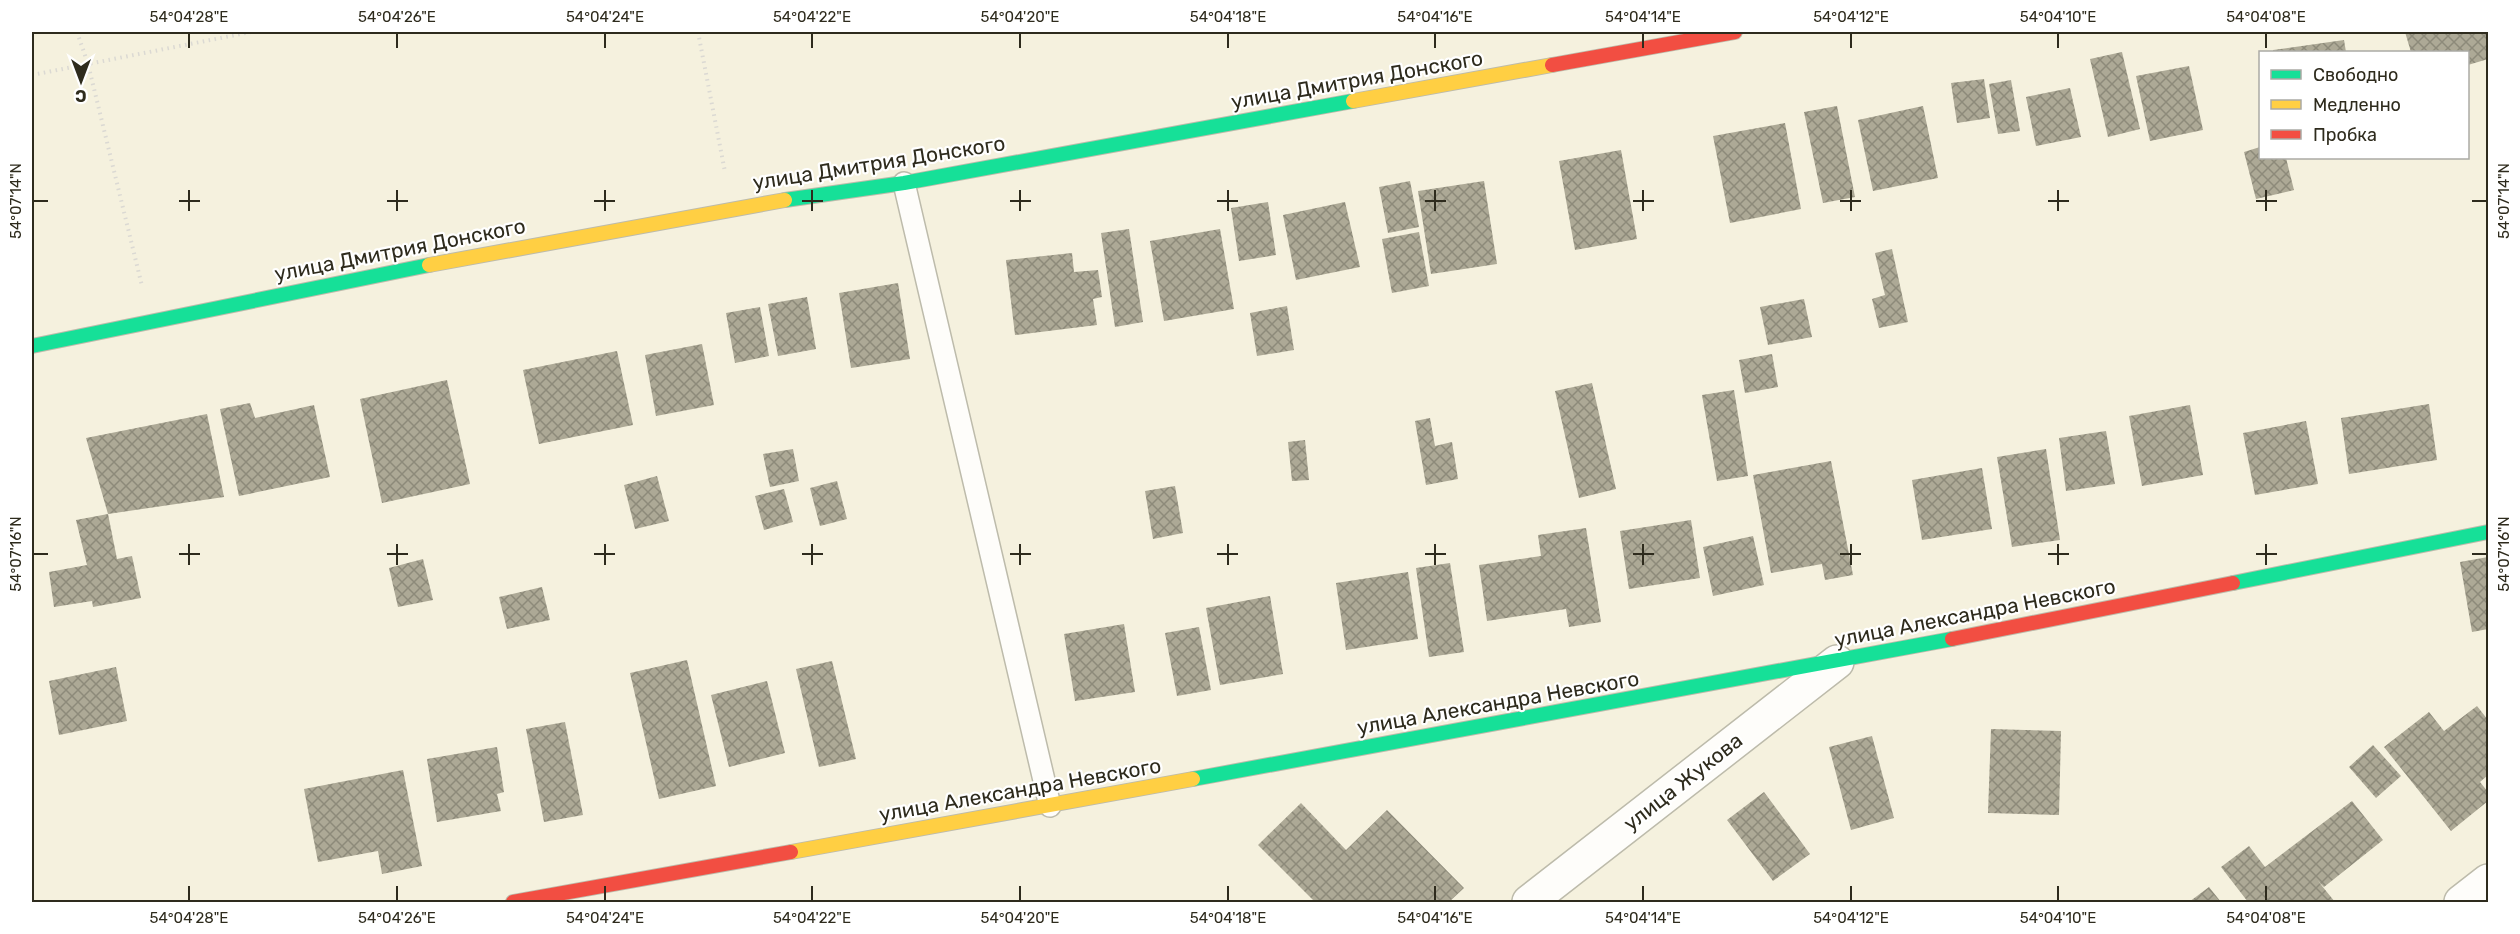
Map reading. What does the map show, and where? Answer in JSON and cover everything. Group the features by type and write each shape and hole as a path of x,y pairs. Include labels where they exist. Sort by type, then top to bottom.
{"street":[{"name":"улица Дмитрия Донского","path":"32,346 335,283 732,208 904,183 1735,32"},
{"name":"улица Александра Невского","path":"513,903 590,896 1050,806 1837,662 2488,532"},
{"name":"улица Жукова","path":"1529,903 1837,662"},
{"path":"2461,903 2488,881"}],"lane":[{"path":"904,183 1050,806"}],"path":[{"path":"77,32 151,321"},
{"path":"32,75 251,32"},
{"path":"698,32 732,208"}],"building":[{"path":"2405,32 2487,32 2488,59 2469,65 2469,51 2411,51"},
{"path":"2344,40 2346,51 2273,51"},
{"path":"2122,52 2140,129 2108,137 2090,59"},
{"path":"2189,66 2203,130 2150,141 2136,76"},
{"path":"1984,79 1990,118 1957,123 1951,83"},
{"path":"2011,80 2020,131 1998,134 1989,84"},
{"path":"2070,88 2081,137 2036,146 2026,97"},
{"path":"1837,106 1855,197 1823,203 1804,112"},
{"path":"1923,106 1938,178 1873,191 1858,120"},
{"path":"1785,123 1801,209 1730,223 1713,136"},
{"path":"2259,147 2259,159 2286,159 2294,190 2256,199 2244,152"},
{"path":"1621,150 1637,239 1575,250 1559,161"},
{"path":"1410,181 1419,227 1388,233 1379,187"},
{"path":"1484,181 1497,264 1431,274 1418,191"},
{"path":"1268,202 1276,255 1239,261 1231,208"},
{"path":"1345,202 1360,267 1296,280 1283,215"},
{"path":"1129,229 1143,322 1115,327 1101,233"},
{"path":"1220,229 1234,309 1164,321 1150,241"},
{"path":"1419,232 1429,286 1392,293 1382,239"},
{"path":"1892,249 1908,322 1879,328 1872,299 1885,295 1875,253"},
{"path":"1072,253 1074,272 1098,270 1102,297 1093,299 1097,325 1015,335 1006,260"},
{"path":"898,283 910,359 851,368 839,293"},
{"path":"807,297 816,349 778,356 768,304"},
{"path":"1804,299 1812,337 1768,345 1760,307"},
{"path":"1287,306 1294,350 1257,356 1250,313"},
{"path":"760,307 769,356 735,363 726,313"},
{"path":"702,344 714,405 656,416 645,355"},
{"path":"617,351 633,425 539,444 523,370"},
{"path":"1772,354 1778,387 1745,393 1739,360"},
{"path":"447,380 470,484 382,503 360,399"},
{"path":"1592,383 1616,489 1579,498 1555,391"},
{"path":"1734,390 1748,476 1717,481 1702,395"},
{"path":"250,403 255,418 314,405 330,477 239,496 220,409"},
{"path":"2429,404 2437,460 2349,474 2341,418"},
{"path":"2190,405 2203,475 2142,486 2129,416"},
{"path":"207,414 224,497 108,514 86,438"},
{"path":"1430,418 1435,446 1452,442 1458,479 1426,485 1415,421"},
{"path":"2306,421 2318,484 2255,495 2243,433"},
{"path":"2106,431 2115,484 2066,491 2059,438"},
{"path":"1305,440 1309,480 1292,481 1288,442"},
{"path":"793,449 799,481 770,487 763,454"},
{"path":"2046,449 2060,540 2012,547 1997,457"},
{"path":"1831,461 1853,575 1825,580 1822,564 1771,573 1753,475"},
{"path":"1982,468 1992,529 1922,540 1912,480"},
{"path":"657,476 669,521 635,529 624,485"},
{"path":"837,481 847,519 820,526 810,488"},
{"path":"1175,486 1183,533 1153,539 1145,491"},
{"path":"784,489 793,522 764,530 755,496"},
{"path":"108,514 117,559 132,556 141,598 93,607 92,601 54,607 49,572 87,565 76,520"},
{"path":"1691,520 1700,578 1629,589 1620,531"},
{"path":"1586,528 1601,622 1569,627 1566,609 1487,621 1479,565 1541,556 1538,535"},
{"path":"1753,536 1764,585 1713,596 1703,547"},
{"path":"2488,557 2488,629 2472,632 2460,562"},
{"path":"423,559 433,600 398,607 389,568"},
{"path":"1450,563 1464,652 1429,657 1416,568"},
{"path":"1408,572 1418,639 1346,650 1336,583"},
{"path":"542,587 550,620 507,629 499,597"},
{"path":"1270,596 1283,674 1220,685 1206,608"},
{"path":"1124,624 1135,692 1075,701 1064,634"},
{"path":"1199,627 1211,690 1177,696 1165,633"},
{"path":"687,660 716,786 659,799 630,673"},
{"path":"832,661 856,759 819,767 796,669"},
{"path":"116,667 127,721 59,735 49,681"},
{"path":"767,681 785,753 729,767 711,695"},
{"path":"2477,706 2488,720 2488,775 2480,782 2488,792 2488,801 2451,831 2384,747 2429,712 2444,731"},
{"path":"565,722 583,815 544,822 526,729"},
{"path":"1991,729 2061,731 2059,815 1988,813"},
{"path":"1872,736 1894,818 1851,830 1829,747"},
{"path":"2373,745 2401,776 2376,798 2349,767"},
{"path":"497,747 504,792 497,794 501,811 437,822 427,759"},
{"path":"403,770 422,866 382,874 378,851 318,862 304,789"},
{"path":"1764,792 1810,854 1773,881 1727,820"},
{"path":"2352,801 2383,840 2324,887 2318,881 2335,902 2248,902 2221,867 2249,846 2265,867"},
{"path":"1301,803 1346,850 1387,810 1464,888 1449,902 1315,902 1258,845"},
{"path":"2209,887 2221,902 2189,902"}],"traffic: fast":[{"path":"785,200 904,183 1353,101"},
{"path":"32,346 429,265"},
{"path":"2233,583 2488,532"},
{"path":"1193,779 1952,639"}],"traffic: slow":[{"path":"1353,101 1552,65"},
{"path":"429,265 785,200"},
{"path":"791,852 1193,779"}],"traffic: jam":[{"path":"1552,65 1735,32"},
{"path":"1952,639 2233,583"},
{"path":"513,902 791,852"}]}
